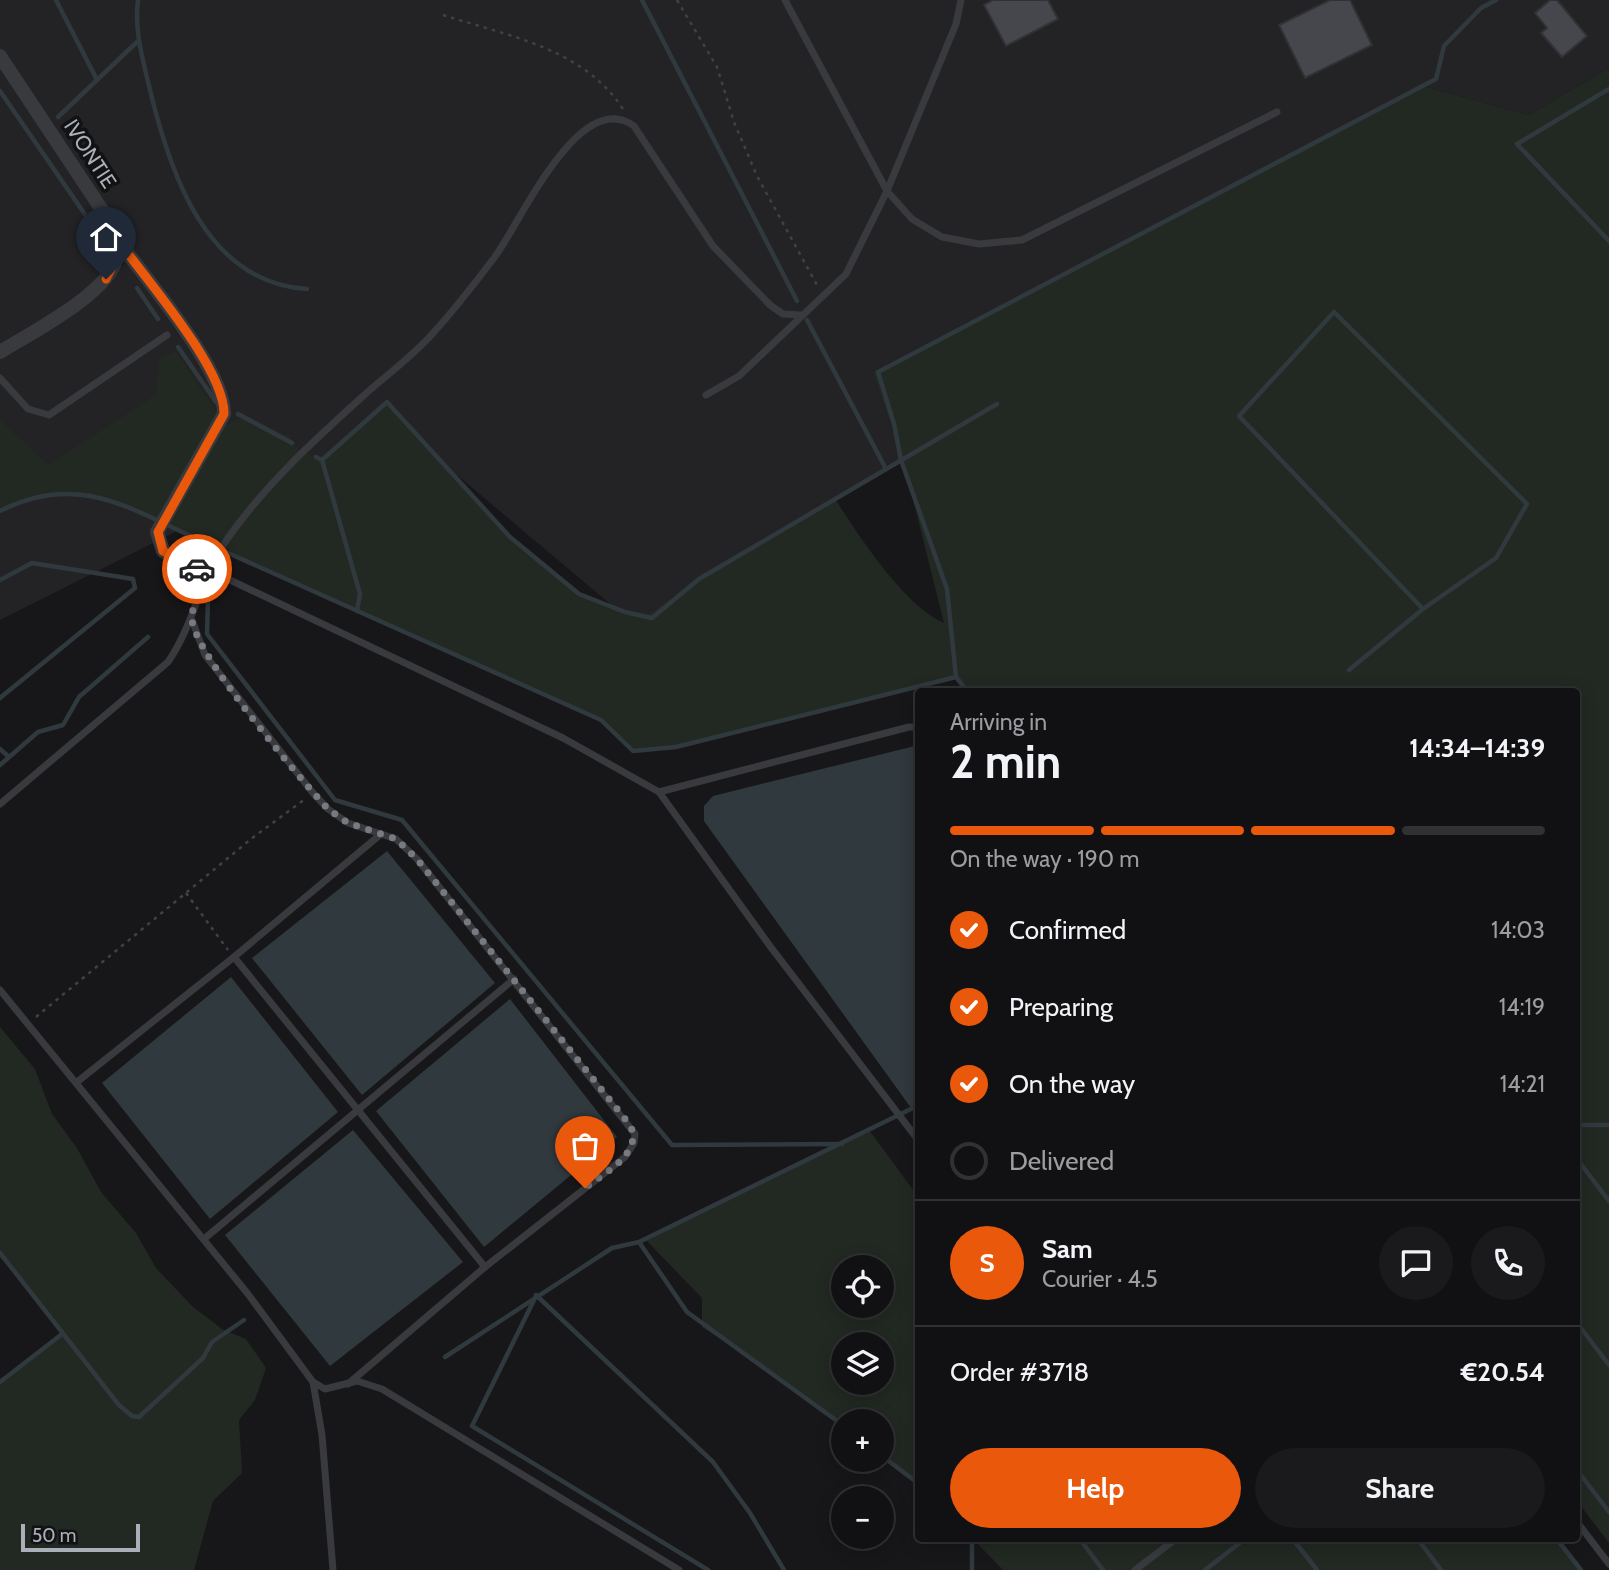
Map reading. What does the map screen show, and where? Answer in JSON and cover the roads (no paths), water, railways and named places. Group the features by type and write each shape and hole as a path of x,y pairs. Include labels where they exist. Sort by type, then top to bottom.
{"street":[{"name":"IVONTIE","path":"0,56 104,213 117,239 193,340 224,399 224,414 158,532 163,551 208,572"},
{"path":"0,352 89,295 106,279 116,260 117,239"}],"lane":[{"path":"785,0 887,191 912,219 942,237 979,244 1022,240 1277,112"},
{"path":"706,395 739,376 846,274 887,191 956,24 961,0"},
{"path":"0,804 152,678 180,645 208,572 228,537 281,473 433,333 495,257 572,141 589,125 607,118 626,121 634,126 683,204 720,253 770,305 783,314 801,315"},
{"path":"0,378 29,409 49,415 167,335"},
{"path":"208,572 563,738 659,792 770,946 915,1136"},
{"path":"192,619 205,655 313,793 328,809 348,823 396,839 417,859 635,1134 634,1143 625,1157 485,1267 348,1384"},
{"path":"659,792 915,727"},
{"path":"77,1082 234,957 382,833"},
{"path":"234,957 485,1267"},
{"path":"204,1239 514,979"},
{"path":"0,990 204,1239 313,1382 325,1389 357,1381 382,1389 679,1570"},
{"path":"313,1382 321,1435 333,1570"},
{"path":"1580,1526 1609,1564"},
{"path":"1135,1570 1172,1542"}],"waterway":[{"path":"56,0 97,80"},
{"path":"138,0 140,45 158,122 182,188 198,218 218,245 243,267 272,282 307,289"},
{"path":"642,0 797,301"},
{"path":"965,688 956,677 947,589 901,460 894,424 878,372 1436,79 1444,46 1481,8 1496,0"},
{"path":"58,117 138,41"},
{"path":"1609,89 1517,144 1609,241"},
{"path":"0,91 104,242"},
{"path":"137,288 158,319"},
{"path":"1349,670 1423,609 1496,558 1527,504 1334,312 1239,416 1423,609"},
{"path":"807,320 886,469"},
{"path":"178,347 216,402"},
{"path":"322,460 387,402 510,537 579,594 625,612 652,618 699,579 997,404"},
{"path":"238,414 292,443"},
{"path":"316,457 322,460 360,594 357,611"},
{"path":"0,511 29,499 56,494 81,495 130,508 208,544"},
{"path":"228,553 601,720 633,751 676,747 956,677"},
{"path":"0,580 32,563 133,579 135,588 0,698"},
{"path":"214,587 208,598 207,634 335,800 402,820 672,1145 842,1144"},
{"path":"0,765 38,732 63,725 79,697 148,637"},
{"path":"0,749 9,757"},
{"path":"445,1357 612,1248 639,1242 915,1107"},
{"path":"1580,1125 1609,1125"},
{"path":"1580,1163 1609,1201"},
{"path":"639,1242 687,1312 831,1417"},
{"path":"0,1253 119,1405 132,1416 139,1417 203,1358 212,1342 244,1320"},
{"path":"536,1295 713,1462 750,1513 784,1570"},
{"path":"536,1296 472,1426 708,1570"},
{"path":"1580,1327 1609,1365"},
{"path":"0,1382 62,1334"},
{"path":"894,1465 915,1481"},
{"path":"1580,1474 1609,1512"},
{"path":"972,1542 972,1570"},
{"path":"1082,1542 1103,1570"},
{"path":"1205,1570 1241,1542"},
{"path":"1295,1542 1317,1570"},
{"path":"1420,1542 1441,1570"},
{"path":"1559,1542 1581,1570"}]}
